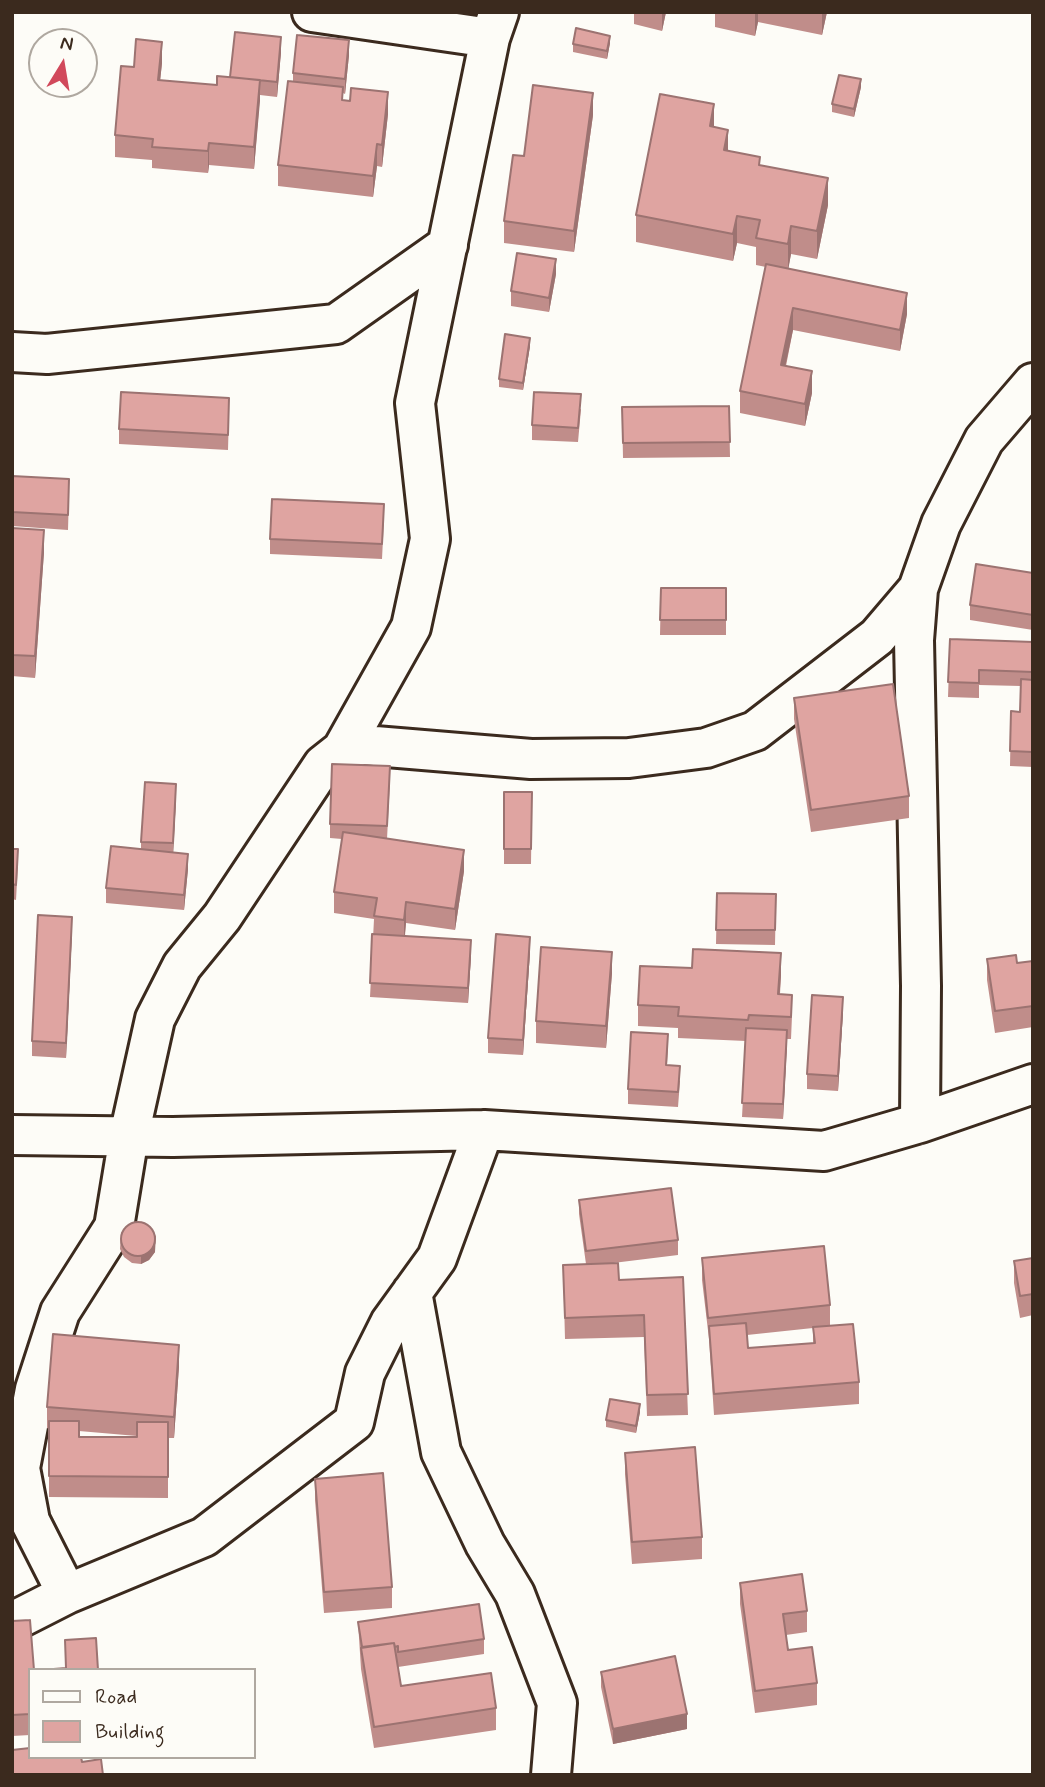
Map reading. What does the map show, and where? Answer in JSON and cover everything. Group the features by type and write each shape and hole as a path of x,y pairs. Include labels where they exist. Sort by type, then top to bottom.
{"street":[{"path":"67,1594 30,1521 20,1468 35,1389 60,1312 114,1227 129,1136 155,1019 182,966 222,917 323,765 342,750 411,627 430,539 415,403 494,25 312,12"},
{"path":"12,352 47,354 336,324 448,245"},
{"path":"920,1123 921,986 914,640 918,589 941,524 984,440 1033,383"},
{"path":"342,750 363,745 531,760 629,758 706,748 755,731 877,637 918,589"},
{"path":"12,1135 129,1136 484,1130 824,1151 920,1123 1033,1084"},
{"path":"12,1622 67,1594 204,1537 354,1422 365,1373 390,1323 437,1258 484,1130"},
{"path":"412,1292 441,1452 485,1544 515,1594 556,1703 551,1775"}],"building":[{"path":"576,28 610,36 607,51 573,44"},
{"path":"235,32 281,37 277,82 230,77"},
{"path":"297,35 349,40 345,79 293,73"},
{"path":"136,39 162,42 158,80 217,85 217,76 260,80 254,147 209,143 208,151 152,147 153,139 115,135 121,66 134,67"},
{"path":"839,75 861,79 854,109 832,104"},
{"path":"288,81 343,87 342,100 350,101 351,88 388,92 382,145 377,144 373,176 278,165"},
{"path":"533,85 593,93 574,231 504,221 513,155 524,156"},
{"path":"660,94 714,104 710,126 728,130 724,150 760,157 759,165 828,178 817,231 791,226 788,244 756,238 760,220 737,216 733,234 636,215"},
{"path":"517,253 556,259 549,298 511,291"},
{"path":"766,264 907,293 900,330 793,308 781,365 812,371 805,404 740,391"},
{"path":"505,334 530,338 523,383 499,379"},
{"path":"121,392 229,398 228,435 119,429"},
{"path":"534,392 581,394 578,428 532,425"},
{"path":"729,406 730,442 623,443 622,407"},
{"path":"12,476 69,479 68,515 12,512"},
{"path":"272,499 384,504 382,544 270,539"},
{"path":"12,528 44,530 35,656 12,655"},
{"path":"976,564 1033,573 1033,615 970,605"},
{"path":"661,588 726,588 726,620 660,620"},
{"path":"950,639 1033,642 1033,672 979,670 979,683 948,682"},
{"path":"1021,679 1033,680 1033,752 1010,751 1011,711 1020,712"},
{"path":"893,684 909,796 811,810 794,698"},
{"path":"332,764 390,766 387,826 330,824"},
{"path":"145,782 176,784 173,843 141,842"},
{"path":"504,792 532,792 531,849 504,849"},
{"path":"343,832 464,850 455,909 406,902 404,920 374,916 377,898 334,892"},
{"path":"111,846 188,854 184,895 106,888"},
{"path":"12,849 18,849 16,885 12,884"},
{"path":"717,893 776,894 775,930 716,930"},
{"path":"38,915 72,917 66,1043 32,1041"},
{"path":"372,934 471,940 468,988 370,983"},
{"path":"496,934 530,937 523,1040 488,1038"},
{"path":"541,947 612,952 606,1026 536,1021"},
{"path":"693,949 781,953 778,994 792,995 791,1017 749,1015 748,1020 678,1016 679,1007 638,1005 640,966 692,968"},
{"path":"1016,955 1017,963 1033,961 1033,1006 995,1011 987,959"},
{"path":"812,995 843,997 838,1076 807,1074"},
{"path":"746,1028 787,1030 783,1104 742,1103"},
{"path":"631,1032 668,1034 666,1065 680,1066 678,1092 628,1089"},
{"path":"671,1188 678,1240 586,1251 579,1200"},
{"path":"138,1222 150,1227 155,1239 150,1251 138,1256 126,1251 121,1239 126,1227"},
{"path":"824,1246 830,1305 708,1318 702,1258"},
{"path":"1033,1258 1033,1294 1020,1296 1014,1261"},
{"path":"618,1263 619,1280 683,1277 688,1394 647,1395 644,1315 565,1318 563,1265"},
{"path":"746,1323 748,1348 815,1343 813,1327 853,1324 859,1382 714,1394 709,1326"},
{"path":"53,1334 179,1345 174,1417 47,1407"},
{"path":"610,1399 640,1404 636,1426 606,1420"},
{"path":"49,1421 79,1421 79,1437 137,1437 137,1422 168,1422 168,1477 49,1476"},
{"path":"695,1447 702,1537 632,1542 625,1453"},
{"path":"383,1473 392,1587 324,1592 315,1479"},
{"path":"802,1574 807,1611 783,1614 788,1650 812,1647 817,1683 755,1691 740,1583"},
{"path":"479,1604 484,1639 398,1652 398,1646 395,1647 394,1643 362,1647 358,1622"},
{"path":"30,1620 34,1668 28,1668 28,1714 12,1715 12,1621"},
{"path":"96,1638 98,1668 66,1668 65,1640"},
{"path":"394,1643 401,1686 491,1673 496,1708 374,1727 361,1648"},
{"path":"675,1656 687,1714 613,1729 601,1672"},
{"path":"28,1748 28,1759 81,1759 82,1762 101,1759 103,1775 12,1775 12,1750"}]}
